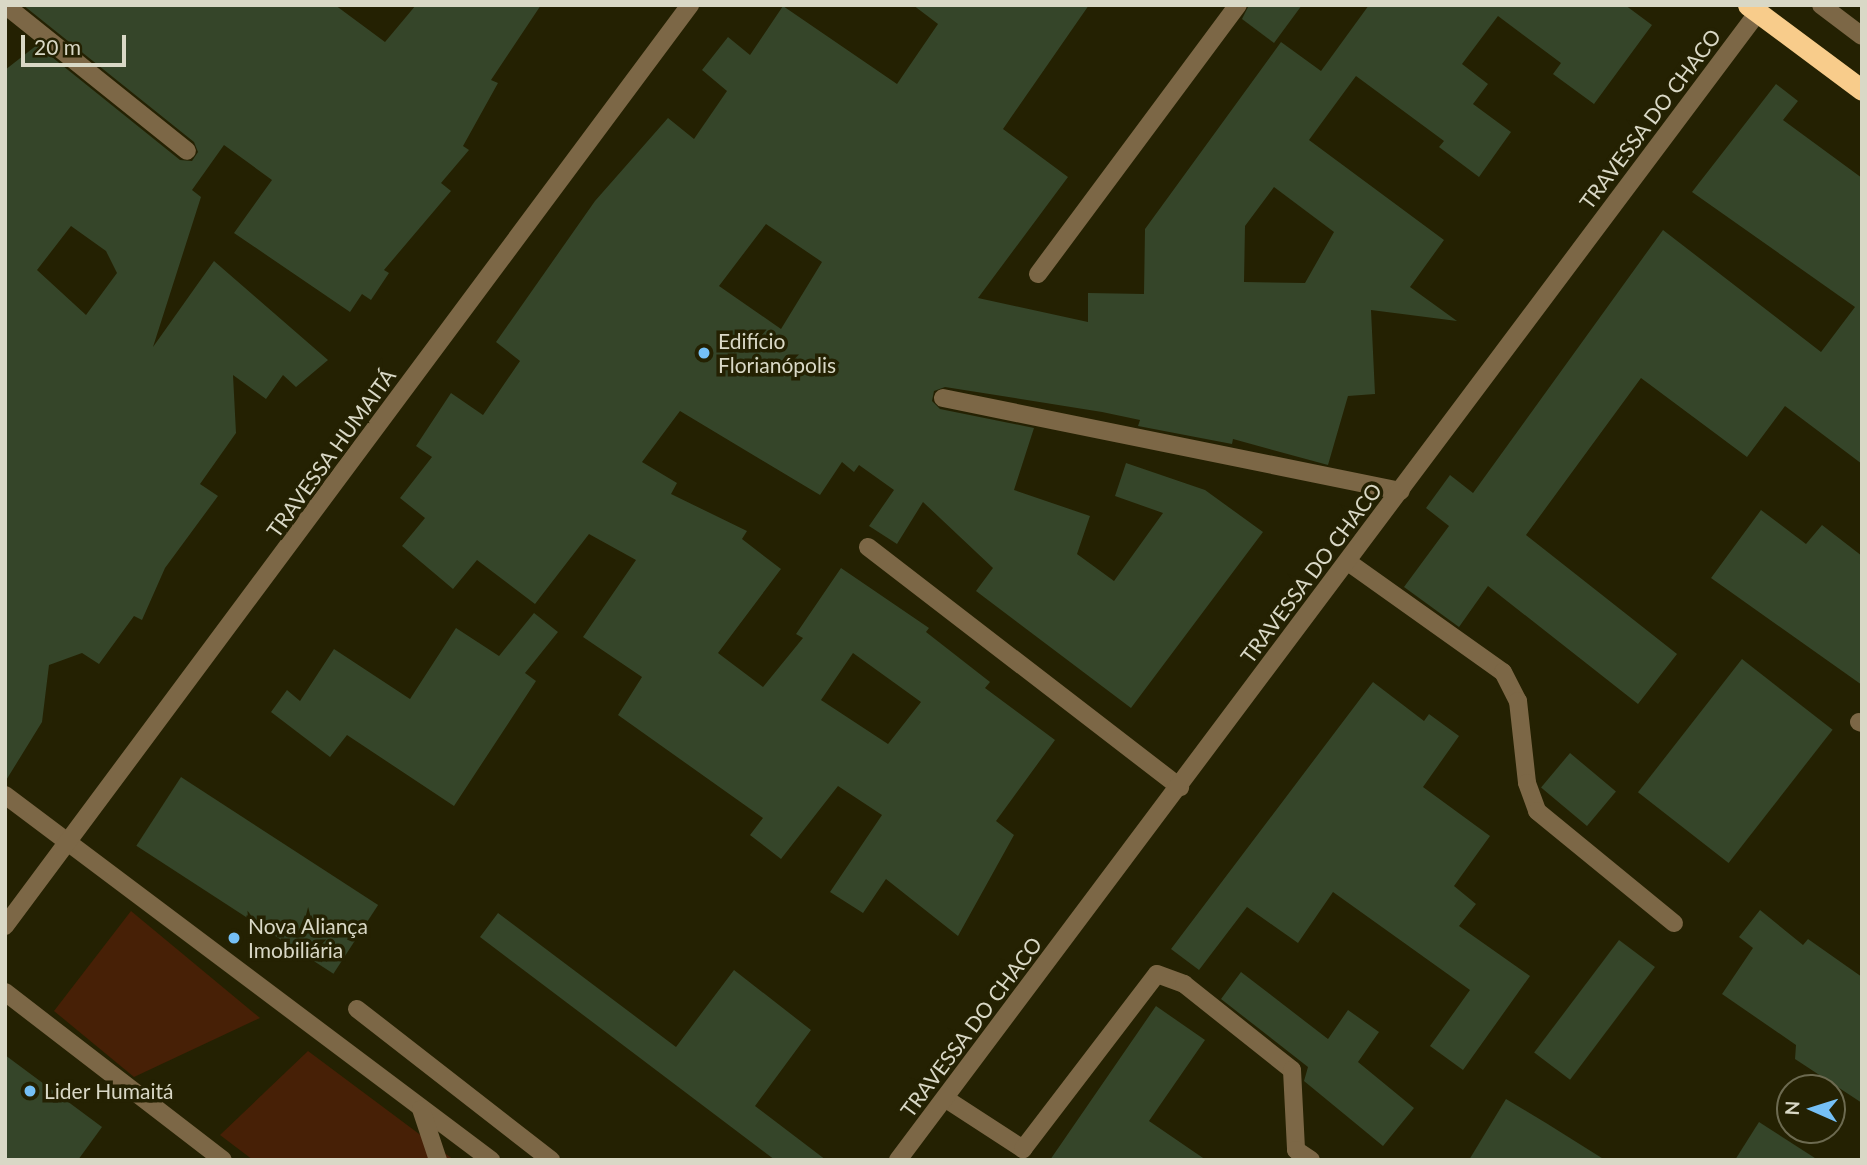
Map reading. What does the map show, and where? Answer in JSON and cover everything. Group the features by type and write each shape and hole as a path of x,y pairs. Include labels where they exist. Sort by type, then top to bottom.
{"highway":[{"path":"1753,9 1862,90"}],"street":[{"path":"5,5 187,151"},
{"name":"TRAVESSA HUMAITÁ","path":"5,926 71,844 690,5"},
{"path":"1038,274 1238,5"},
{"path":"1821,5 1862,36"},
{"name":"TRAVESSA DO CHACO","path":"898,1160 1401,491 1753,9"},
{"path":"943,398 1401,491"},
{"path":"869,547 1180,787"},
{"path":"1348,562 1503,672 1518,701 1527,783 1537,811 1674,923"},
{"path":"5,795 491,1160"},
{"path":"946,1099 1023,1149 1157,974 1184,984 1292,1070 1296,1150 1311,1160"},
{"path":"5,992 223,1160"},
{"path":"357,1009 551,1160"},
{"path":"421,1109 438,1160"}],"shaded area":[{"path":"131,911 260,1018 134,1077 54,1011"},
{"path":"308,1051 454,1160 253,1160 220,1135"}],"building":[{"path":"23,5 335,5 385,42 416,5 541,5 491,80 498,83 463,146 469,150 441,183 451,191 384,270 389,273 371,300 362,294 350,312 234,233 272,180 224,145 192,190 201,197 153,347 214,261 328,360 296,387 283,375 266,399 233,375 236,433 200,484 218,496 165,568 142,620 134,616 99,664 82,653 49,665 42,722 5,782 5,70 37,45 180,160 192,161 198,152 194,142","holes":["71,226 106,251 117,273 86,315 37,270"]},
{"path":"913,5 1089,5 1003,129 1068,177 978,298 1088,322 1088,293 1144,294 1145,229 1281,42 1321,71 1369,5 1625,5 1652,25 1594,104 1553,74 1561,63 1498,16 1462,64 1488,84 1473,104 1511,132 1479,177 1439,147 1444,141 1356,76 1309,140 1444,240 1410,287 1457,321 1371,310 1375,394 1348,396 1328,465 1233,439 1232,444 1138,426 1140,420 1102,412 945,387 934,391 932,401 940,409 1034,428 1014,490 1090,516 1077,554 1114,581 1163,513 1115,496 1126,463 1205,490 1263,532 1131,708 976,591 993,568 923,502 897,544 869,526 894,490 859,465 854,472 842,462 820,495 680,411 642,462 677,483 671,494 747,531 742,539 781,569 718,653 763,687 803,638 796,634 841,568 929,628 926,632 990,682 985,688 1055,740 996,821 1014,835 958,936 886,879 863,913 830,892 882,815 838,786 781,859 750,835 763,818 618,715 642,677 583,637 636,560 589,534 535,604 477,560 453,589 402,546 425,518 400,498 432,457 416,446 451,393 483,415 520,361 496,342 595,201 668,118 694,139 727,91 702,70 728,37 750,55 783,6 897,84 938,24","holes":["1274,187 1334,232 1305,283 1244,282 1245,226","766,224 822,262 781,329 719,286","853,653 921,702 888,744 821,700"]},
{"path":"1249,5 1302,5 1274,43 1242,19"},
{"path":"1776,84 1798,101 1783,120 1862,178 1862,464 1785,406 1747,457 1641,378 1526,535 1677,654 1638,704 1488,586 1459,627 1404,587 1449,526 1426,508 1450,475 1473,493 1663,230 1821,352 1855,307 1692,192"},
{"path":"1761,510 1806,544 1822,525 1862,556 1862,685 1711,578"},
{"path":"534,613 558,632 525,673 536,681 454,806 347,735 330,757 271,712 287,690 300,701 334,649 410,699 456,628 499,656"},
{"path":"1742,659 1833,730 1729,863 1638,792"},
{"path":"1373,682 1424,721 1429,714 1459,736 1423,787 1490,836 1454,886 1476,904 1459,926 1530,976 1463,1070 1430,1046 1470,990 1333,892 1298,943 1247,907 1199,970 1171,949"},
{"path":"1570,753 1616,792 1587,826 1541,787"},
{"path":"181,777 378,905 333,974 136,846"},
{"path":"1760,910 1803,945 1808,939 1862,977 1862,1103 1846,1092 1846,1074 1818,1074 1795,1059 1796,1045 1722,994 1753,948 1739,937"},
{"path":"498,913 676,1047 734,970 811,1030 755,1106 826,1160 775,1160 480,937"},
{"path":"1619,940 1655,967 1570,1080 1534,1053"},
{"path":"1241,972 1328,1039 1348,1010 1379,1032 1358,1062 1414,1108 1383,1146 1304,1081 1308,1067 1221,999"},
{"path":"1156,1006 1205,1040 1149,1121 1206,1160 1050,1160"},
{"name":"Lider Humaitá","path":"5,1055 102,1127 78,1160 5,1160"},
{"path":"1506,1099 1546,1123 1605,1160 1469,1160"},
{"path":"1759,1122 1776,1133 1776,1144 1793,1144 1818,1160 1735,1160"}],"place":[{"name":"Edifício Florianópolis","path":"704,353"},
{"name":"Nova Aliança Imobiliária","path":"234,938"},
{"name":"Lider Humaitá","path":"30,1091"}]}
